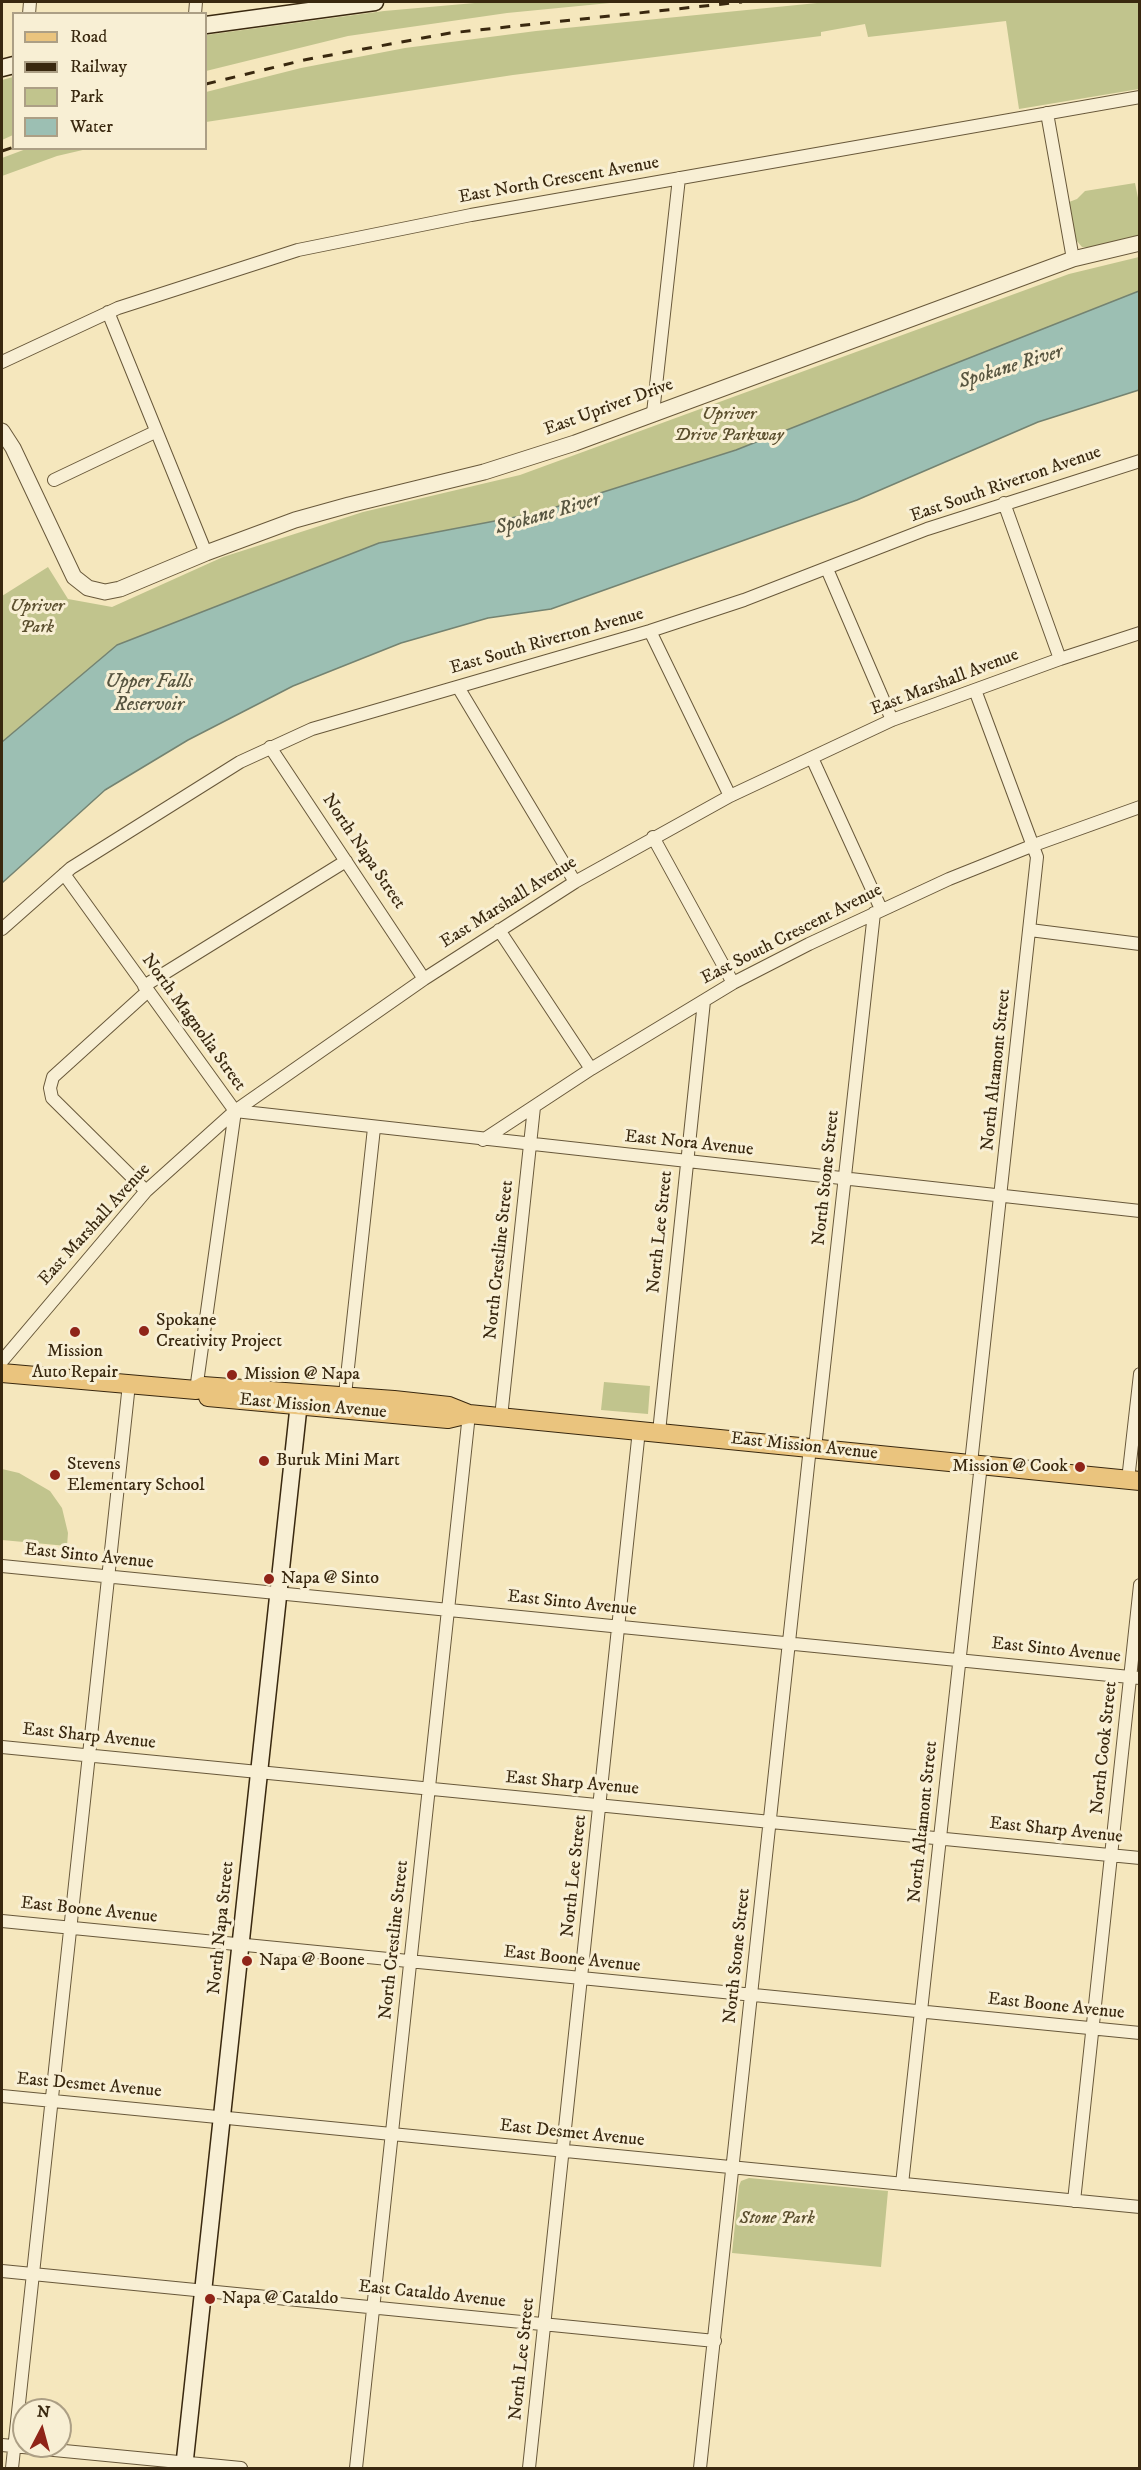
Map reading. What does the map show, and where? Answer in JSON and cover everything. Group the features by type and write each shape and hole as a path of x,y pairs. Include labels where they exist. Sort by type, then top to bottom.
{"main road":[{"path":"207,25 367,2"},
{"name":"East Mission Avenue","path":"2,1373 196,1390 202,1397 300,1399 345,1395 449,1406 469,1414 1134,1481"},
{"name":"East Mission Avenue","path":"300,1399 448,1419 469,1414"},
{"name":"North Napa Street","path":"184,2466 300,1399"}],"street":[{"name":"East North Crescent Avenue","path":"2,362 108,312 298,249 679,178 1140,97"},
{"path":"1047,113 1073,259"},
{"path":"653,413 679,178"},
{"name":"East Upriver Drive","path":"2,431 13,448 74,577 88,588 105,592 120,589 260,532 340,507 484,472 575,442 1073,259 1140,243"},
{"path":"108,312 206,553"},
{"path":"54,480 155,432"},
{"name":"East South Riverton Avenue","path":"2,929 64,874 240,762 270,747 331,722 650,631 744,600 927,529 1140,461"},
{"path":"1004,503 1060,659"},
{"path":"827,569 892,720"},
{"path":"650,631 730,796"},
{"name":"East Marshall Avenue","path":"2,1361 146,1191 235,1112 424,979 574,882 730,796 892,720 1060,659 1140,633"},
{"path":"458,687 574,882"},
{"name":"North Altamont Street","path":"902,2184 960,1659 1000,1197 1036,869 1034,845 975,690"},
{"name":"North Napa Street","path":"270,747 424,979"},
{"path":"812,758 878,911"},
{"name":"East South Crescent Avenue","path":"483,1140 591,1069 733,983 878,911 1034,845 1140,807"},
{"path":"653,837 733,983"},
{"path":"146,1191 52,1098 50,1088 53,1077 146,989 346,861"},
{"name":"North Magnolia Street","path":"64,874 235,1112 196,1390"},
{"name":"North Stone Street","path":"700,2469 790,1644 844,1179 878,911"},
{"path":"499,930 591,1069"},
{"path":"1030,930 1140,944"},
{"name":"North Lee Street","path":"659,1432 704,1001"},
{"name":"North Crestline Street","path":"501,1417 534,1107"},
{"name":"East Nora Avenue","path":"235,1112 1140,1211"},
{"path":"345,1395 374,1128"},
{"path":"1134,1481 1140,1374"},
{"path":"20,2398 129,1384"},
{"name":"North Crestline Street","path":"356,2469 469,1414"},
{"name":"North Lee Street","path":"529,2469 639,1430"},
{"name":"East Sinto Avenue","path":"2,1566 1135,1678"},
{"name":"North Cook Street","path":"1074,2201 1112,1855 1135,1678 1140,1585"},
{"name":"East Sharp Avenue","path":"2,1747 1140,1858"},
{"name":"East Boone Avenue","path":"2,1921 582,1980 1140,2033"},
{"name":"East Desmet Avenue","path":"2,2096 1140,2207"},
{"name":"East Cataldo Avenue","path":"2,2271 714,2341"},
{"path":"72,2453 184,2466 241,2469"}],"green space":[{"path":"486,2 620,2 507,13 348,36 207,71 207,35 384,11"},
{"path":"827,2 1139,2 1139,89 1019,109 1006,21 868,37 865,24 821,32 821,36 513,75 207,122 207,92 301,68 405,48 536,31"},
{"path":"12,77 12,135 2,140 2,80"},
{"path":"23,150 83,150 57,156 2,176 2,158"},
{"path":"1135,183 1139,203 1139,235 1090,248 1082,247 1076,240 1069,202 1077,199 1085,191"},
{"name":"Upriver Drive Parkway","path":"1139,257 1139,291 736,450 537,513 379,543 117,645 2,742 2,596 48,567 68,599 112,607 223,557 363,512 520,475 1069,274"},
{"path":"604,1382 650,1386 648,1414 601,1410"},
{"path":"2,1469 19,1473 50,1491 62,1508 68,1533 67,1546 2,1540"},
{"name":"Stone Park","path":"749,2178 888,2191 881,2267 732,2253 739,2186 741,2181"}],"water":[{"name":"Upper Falls Reservoir","path":"1139,291 1139,390 1038,422 857,500 551,609 488,618 401,643 293,686 188,740 105,790 2,883 2,742 117,645 379,543 537,513 736,450"}],"railway":[{"path":"207,84 304,60 450,33 742,2"},
{"path":"2,151 12,148"}],"place":[{"name":"Spokane Creativity Project","path":"144,1331"},
{"name":"Mission Auto Repair","path":"75,1332"},
{"name":"Mission @ Napa","path":"232,1375"},
{"name":"Buruk Mini Mart","path":"264,1461"},
{"name":"Mission @ Cook","path":"1080,1467"},
{"name":"Stevens Elementary School","path":"55,1475"},
{"name":"Napa @ Sinto","path":"269,1579"},
{"name":"Napa @ Boone","path":"247,1961"},
{"name":"Napa @ Cataldo","path":"210,2299"}],"water label":[{"name":"Spokane River","path":"1011,368"},
{"name":"Spokane River","path":"548,515"}],"park label":[{"name":"Upriver Park","path":"37,617"}]}
